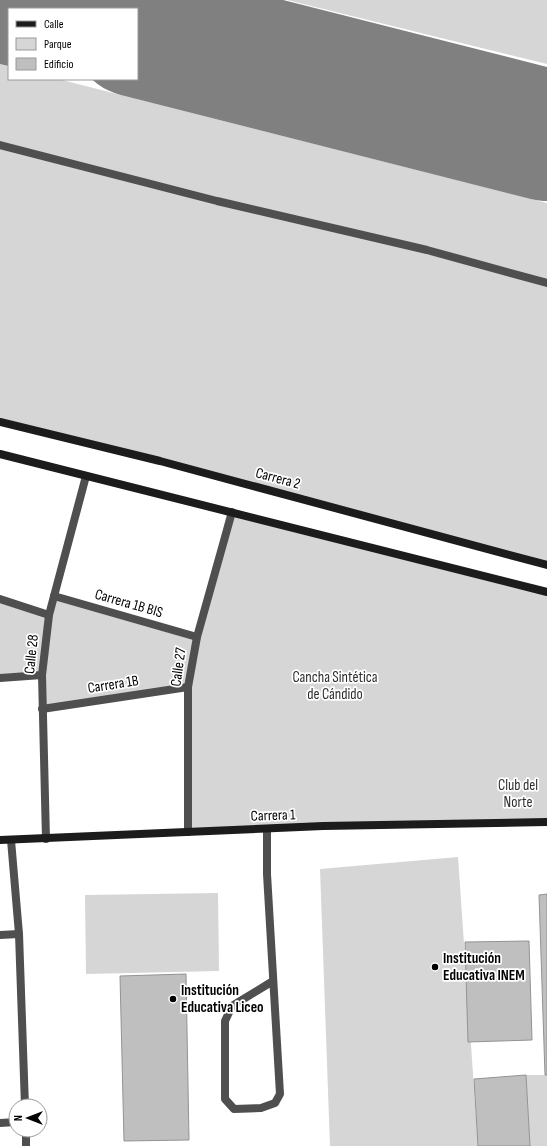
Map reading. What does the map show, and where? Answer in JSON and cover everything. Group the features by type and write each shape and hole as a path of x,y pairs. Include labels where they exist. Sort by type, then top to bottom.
{"main road":[{"name":"Carrera 2","path":"0,422 160,461 547,565"},
{"path":"0,454 547,592"},
{"name":"Carrera 1","path":"0,840 267,829 547,822"}],"street":[{"path":"0,145 217,201 426,250 547,283"},
{"name":"Calle 28","path":"46,839 42,675 49,615 86,476"},
{"name":"Calle 27","path":"188,832 188,687 197,637 232,512"},
{"name":"Carrera 1B BIS","path":"54,596 197,637"},
{"path":"0,599 49,615"},
{"path":"0,678 42,675"},
{"name":"Carrera 1B","path":"42,709 188,687"},
{"path":"267,829 267,874 280,1094 275,1103 261,1108 234,1110 225,1099 224,1021 232,1006 273,981"},
{"path":"11,840 19,934 25,1098"},
{"path":"0,935 19,934"}],"green space":[{"path":"287,0 547,0 547,64"},
{"path":"0,64 8,67 8,80 62,80 547,203 547,565 0,422"},
{"name":"Cancha Sintética de Cándido","path":"227,512 547,592 547,822 192,831 189,683 44,708 43,674 0,677 0,599 50,615 54,599 198,640 195,655"},
{"path":"458,857 478,1146 330,1146 320,869"},
{"path":"218,893 219,971 86,974 85,895"},
{"path":"526,1075 547,1075 547,1146 530,1146"}],"building":[{"path":"547,894 547,1075 545,1075 539,895"},
{"path":"529,941 532,1040 468,1042 465,942"},
{"path":"186,974 189,1140 124,1141 120,976"},
{"path":"526,1075 530,1146 478,1146 474,1079"}],"runway":[{"path":"16,0 47,8"},
{"path":"138,31 547,135"}],"place":[{"name":"Institución Educativa INEM","path":"435,967"},
{"name":"Institución Educativa Liceo","path":"173,999"}],"park label":[{"name":"Club del Norte","path":"518,794"}]}
